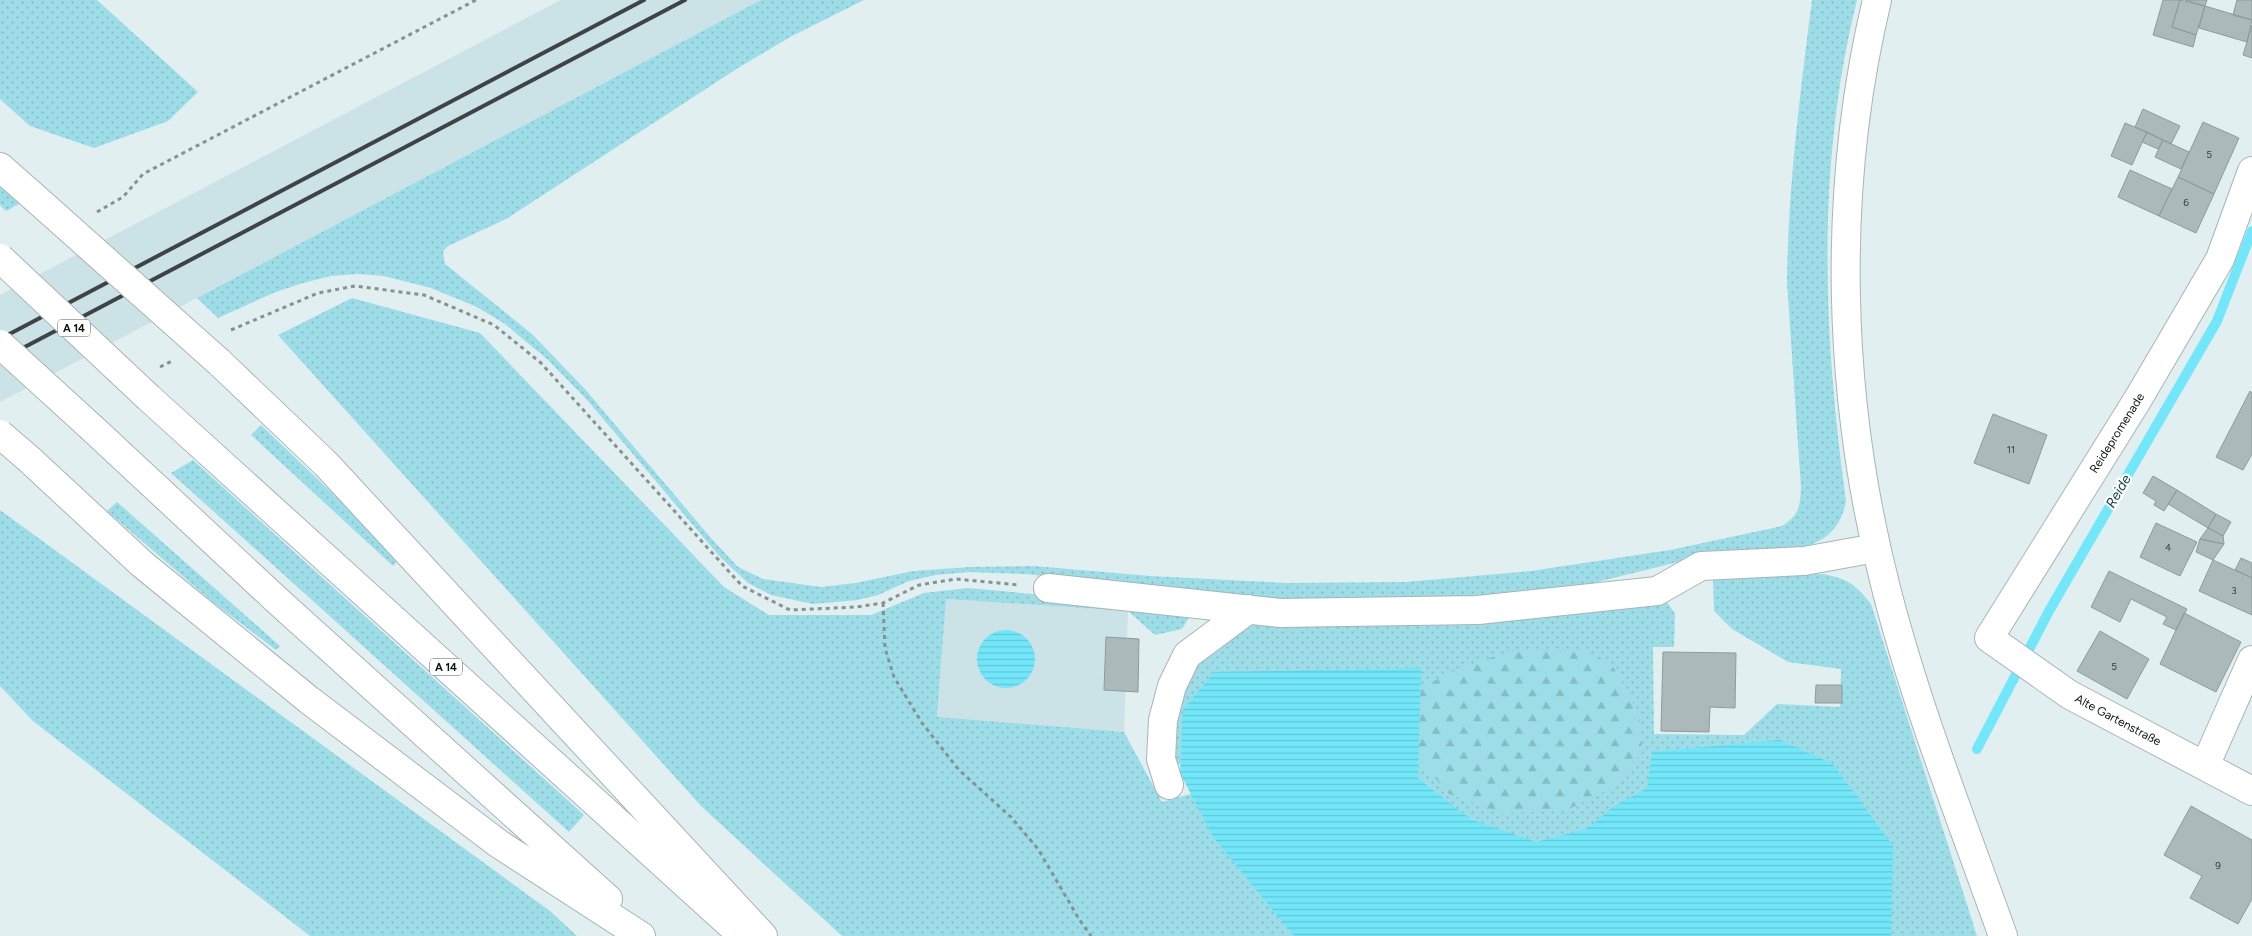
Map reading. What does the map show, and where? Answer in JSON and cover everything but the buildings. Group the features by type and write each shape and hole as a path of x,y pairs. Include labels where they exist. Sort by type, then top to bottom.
{"main road":[{"path":"1877,0 1857,110 1846,249 1852,391 1864,491 1876,548 1898,632 2003,936"},
{"path":"0,167 219,362 326,464 763,936"},
{"name":"Reidepromenade","path":"2024,662 1989,638 2138,399 2215,267 2250,187"},
{"name":"A 14","path":"0,258 149,398 743,936"},
{"path":"0,344 287,610 649,936"},
{"path":"0,434 142,564 309,700 499,844 641,936"},
{"path":"1048,588 1280,612 1478,610 1657,591 1701,566 1804,562 1876,548"},
{"path":"1169,785 1160,759 1163,720 1172,686 1188,655 1249,609"},
{"path":"2205,766 2252,660"},
{"name":"Alte Gartenstraße","path":"2024,662 2070,695 2252,791"}],"path":[{"path":"90,215 123,197 143,174 476,0"},
{"path":"224,334 249,320 318,292 355,286 424,295 494,325 541,363 742,586 790,610 856,607 883,603 919,585 956,579 1048,588"},
{"path":"155,370 181,356"},
{"path":"883,603 885,648 894,677 922,724 959,770 1011,817 1038,849 1079,919 1092,936"}],"shaded area":[{"path":"561,0 761,0 0,402 0,295"},
{"path":"946,599 1128,611 1124,732 937,718"},
{"path":"1006,630 1022,635 1030,643 1035,659 1030,675 1022,683 1006,688 990,683 982,675 977,659 982,643 990,635"},
{"path":"1421,668 1418,778 1470,819 1536,842 1587,829 1613,807 1647,788 1652,752 1780,740 1833,764 1893,846 1891,936 1294,936 1213,837 1180,773 1183,709 1215,672"}],"green space":[{"path":"0,0 97,0 198,92 168,121 94,148 30,126 0,99"},
{"path":"761,0 864,0 790,37 738,68 506,219 448,246 443,251 445,264 532,334 584,388 711,538 738,567 763,579 821,587 856,583 913,571 970,567 1034,566 1150,576 1285,583 1406,582 1531,571 1670,550 1782,526 1798,510 1801,488 1787,282 1792,176 1812,0 1857,0 1844,62 1835,124 1829,187 1829,313 1832,375 1846,501 1839,521 1828,535 1820,540 1791,550 1702,552 1682,561 1589,584 1521,593 1429,598 1257,599 1026,574 969,572 936,575 909,581 878,595 858,600 813,604 771,595 748,583 720,557 588,401 548,360 505,324 477,307 431,288 384,276 358,274 331,276 303,283 273,293 218,318 197,298"},
{"path":"0,184 21,203 6,211 0,205"},
{"path":"352,298 480,333 724,587 769,615 871,615 924,593 968,588 1164,606 1190,616 1182,629 1155,635 1128,611 946,599 937,717 1124,732 1162,802 1201,791 1305,936 842,936 701,806 278,335"},
{"path":"261,425 400,558 393,566 251,435"},
{"path":"193,460 584,815 569,832 171,473"},
{"path":"117,502 280,646 276,650 214,603 107,511"},
{"path":"0,510 550,911 577,936 310,936 33,721 0,686"},
{"path":"1823,574 1850,583 1871,604 1977,936 1884,936 1619,814 1569,842 1518,848 1449,826 1415,785 1412,694 1188,764 1173,764 1176,687 1225,634 1266,619 1650,597 1667,602 1675,614 1674,647 1653,647 1654,734 1744,735 1777,704 1840,707 1841,669 1788,662 1732,629 1714,611 1713,580 1724,575"},
{"path":"1580,649 1611,663 1639,713 1642,753 1611,788 1565,811 1501,813 1449,794 1411,750 1412,694 1453,670 1508,652"}],"waterway":[{"name":"Reide","path":"1977,749 2049,611 2217,321 2252,231"}],"railway":[{"path":"0,339 644,0"},
{"path":"0,360 685,0"}]}
